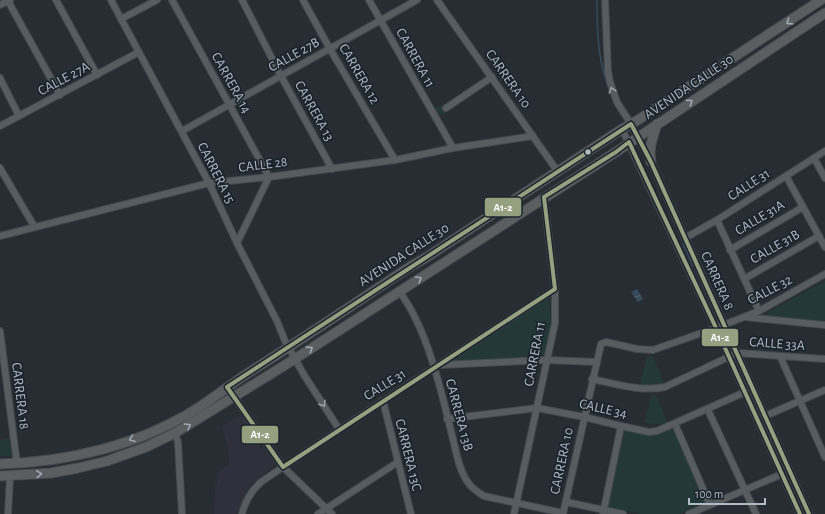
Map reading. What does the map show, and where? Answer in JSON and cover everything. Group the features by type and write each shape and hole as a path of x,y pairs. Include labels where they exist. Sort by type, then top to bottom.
{"highway":[{"name":"AVENIDA CALLE 30","path":"0,464 17,464 61,459 114,446 171,423 198,408 288,347 821,0"},
{"name":"AVENIDA CALLE 30","path":"0,476 51,473 78,468 107,461 146,447 175,434 295,359 616,152 825,13"},
{"path":"651,162 651,142 658,124"}],"street":[{"path":"56,0 97,75"},
{"name":"CARRERA 15","path":"110,0 209,183 295,359"},
{"path":"121,19 157,0"},
{"name":"CARRERA 14","path":"172,0 269,177"},
{"name":"CARRERA 13","path":"242,0 281,76 332,169"},
{"name":"CARRERA 12","path":"303,0 395,160"},
{"name":"CARRERA 11","path":"369,0 453,148"},
{"name":"CALLE 27B","path":"182,131 417,0"},
{"name":"CARRERA 10","path":"437,0 492,76 558,172"},
{"name":"CARRERA 8","path":"605,0 608,71 617,102 631,124 651,162 809,514"},
{"path":"0,5 9,1 60,95"},
{"name":"CALLE 27A","path":"0,126 139,52"},
{"path":"446,108 492,76"},
{"path":"0,78 19,116"},
{"name":"CARRERA 8","path":"622,129 716,328 800,514"},
{"name":"CALLE 28","path":"0,236 34,226 209,183 269,177 395,160 453,148 533,136"},
{"name":"CALLE 31","path":"685,238 717,220 825,150"},
{"path":"814,158 825,178"},
{"path":"1,172 34,226"},
{"path":"786,176 825,247"},
{"path":"237,243 269,177"},
{"name":"CARRERA 11","path":"514,514 555,322 555,289 544,198"},
{"name":"CALLE 31A","path":"730,250 803,207"},
{"path":"717,220 759,311"},
{"name":"CALLE 31B","path":"744,279 819,236"},
{"name":"CALLE 32","path":"601,344 606,342 637,349 653,350 759,311 825,274"},
{"name":"CALLE 31","path":"242,514 247,499 256,486 339,429 437,367 555,289"},
{"name":"CARRERA 13B","path":"399,291 411,308 437,367 447,419 462,474 468,484 475,491 484,496 516,504"},
{"path":"744,317 825,325"},
{"name":"CARRERA 18","path":"0,331 17,464"},
{"name":"CARRERA 10","path":"563,514 601,344"},
{"name":"CALLE 33A","path":"592,379 640,389 654,389 665,387 737,353 825,359"},
{"path":"780,356 825,457"},
{"path":"295,359 339,429"},
{"path":"437,367 546,360 597,362"},
{"path":"227,387 283,467 332,514"},
{"path":"765,416 825,390"},
{"name":"CALLE 34","path":"447,419 537,408 649,432 657,431 675,424 745,392"},
{"name":"CARRERA 13C","path":"383,401 411,514"},
{"path":"708,410 756,514"},
{"path":"675,424 710,505"},
{"path":"603,512 621,426"},
{"path":"175,434 178,442 182,514"},
{"path":"318,514 398,462"},
{"path":"689,514 782,474"},
{"path":"8,514 10,476"},
{"path":"566,502 603,512 623,514"},
{"path":"516,504 563,514"}],"shaded area":[{"path":"441,105 447,114 437,115 433,109"},
{"path":"825,281 825,321 765,316 768,312"},
{"path":"549,294 552,326 544,355 451,362"},
{"path":"653,356 664,383 655,386 640,385 647,357"},
{"path":"652,395 656,395 668,425 644,423"},
{"path":"241,415 258,439 260,448 264,448 276,464 251,485 237,514 214,514 217,473 229,464 229,452 222,426"},
{"path":"625,425 665,431 673,429 706,503 680,514 641,514 608,507"},
{"path":"9,438 12,456 0,456 0,440"}],"water":[{"path":"637,289 643,299 638,302 631,292"}],"waterway":[{"path":"597,0 599,50 607,85 612,97"},
{"path":"617,108 621,115"},
{"path":"683,244 693,266"}],"transit line":[{"name":"A1-2","path":"800,514 716,328 629,142 616,152 544,197 555,289 283,467 227,387 631,124 651,162 809,514"}]}
